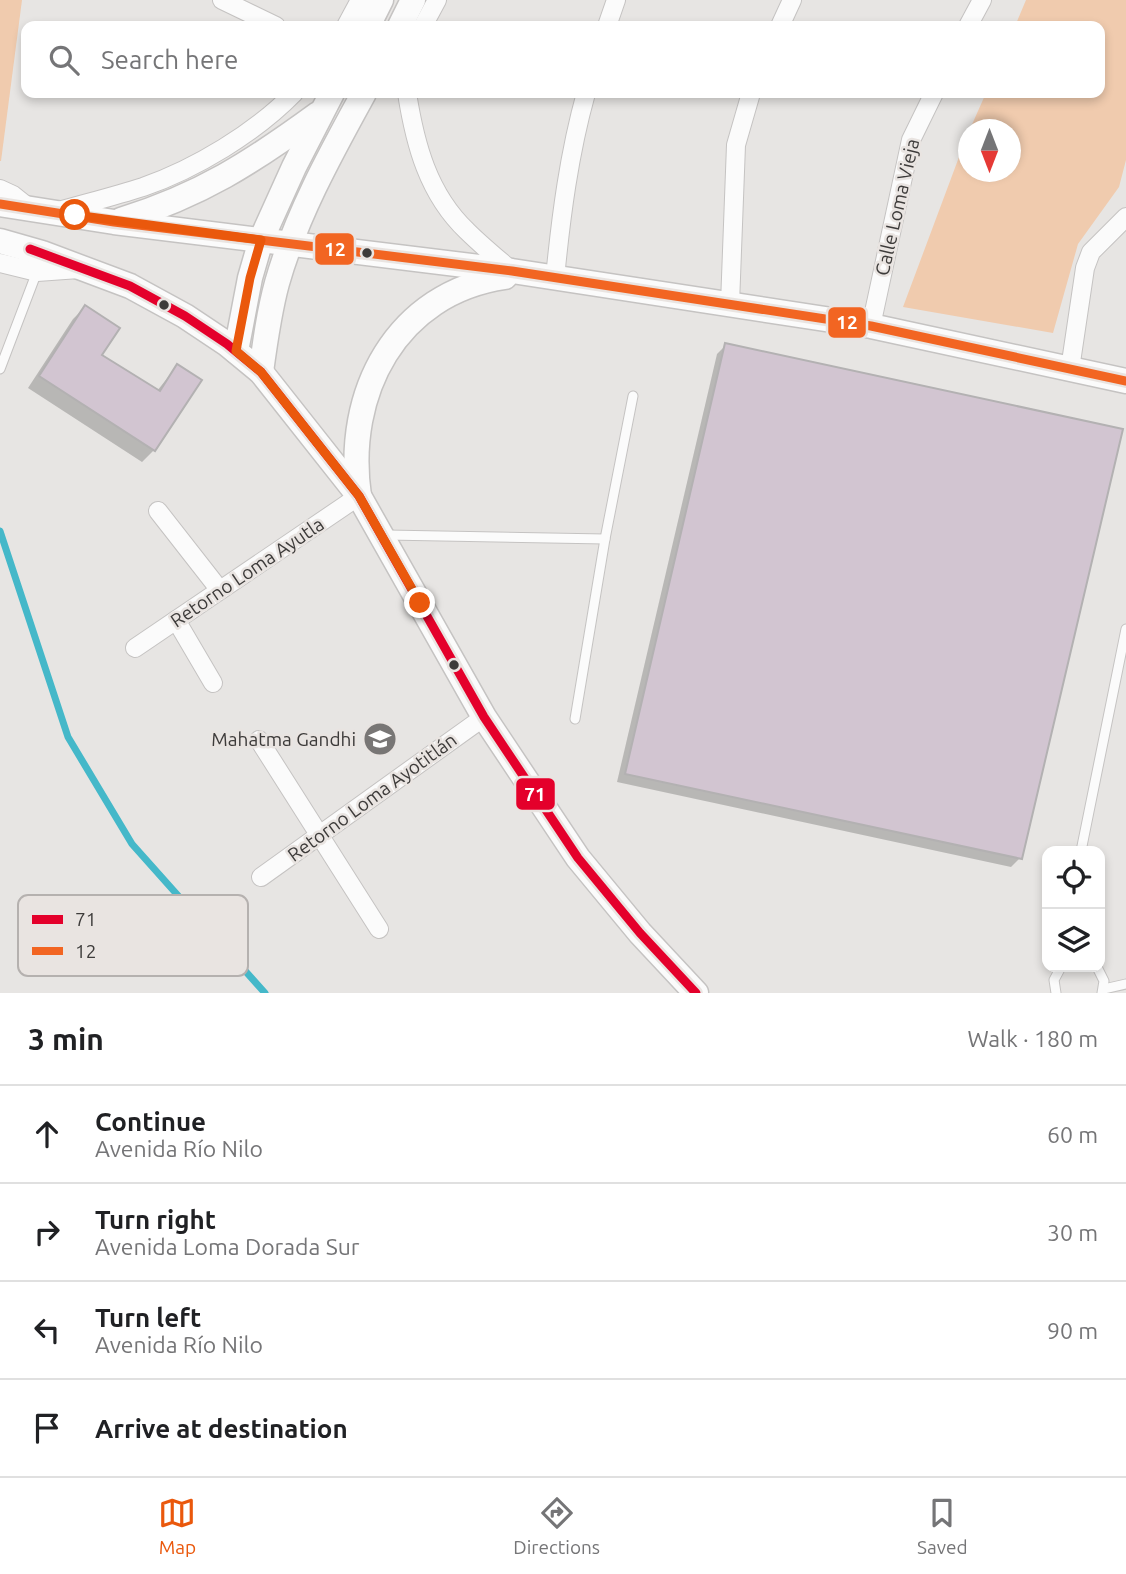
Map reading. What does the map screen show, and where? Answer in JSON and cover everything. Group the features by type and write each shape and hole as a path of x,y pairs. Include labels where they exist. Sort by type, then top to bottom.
{"main road":[{"path":"370,21 381,0"},
{"path":"402,21 413,0"},
{"path":"421,21 422,0"},
{"path":"261,372 267,326 290,244 361,98"},
{"path":"114,222 210,186 250,163 327,102"},
{"path":"236,351 250,278 261,240 327,102"},
{"path":"0,204 114,222 512,271 871,326 1126,381"},
{"path":"0,241 39,263 84,269 141,292 185,316 261,372 359,496 484,717 578,858 640,933 696,993"},
{"path":"359,496 355,452 361,408 377,367 402,331 435,303 472,285 513,276 555,278"}],"street":[{"path":"222,0 266,21"},
{"path":"349,21 360,0"},
{"path":"424,21 437,0"},
{"path":"609,21 616,0"},
{"path":"782,21 792,0"},
{"path":"971,21 982,0"},
{"path":"55,212 144,186 202,160 242,135 289,98"},
{"path":"408,98 413,130 425,171 443,204 465,230 512,271"},
{"path":"555,278 569,165 585,98"},
{"path":"730,304 736,145 750,98"},
{"name":"Calle Loma Vieja","path":"871,326 911,140 932,98"},
{"path":"0,188 28,207"},
{"path":"1070,369 1085,268 1091,252 1126,217"},
{"path":"0,263 39,263"},
{"name":"Retorno Loma Ayutla","path":"135,648 359,496"},
{"path":"158,512 219,589"},
{"path":"176,620 213,683"},
{"name":"Retorno Loma Ayotitlán","path":"261,877 484,717"},
{"path":"259,740 379,929"}],"lane":[{"path":"0,369 39,263"},
{"path":"575,719 605,539 633,396"},
{"path":"382,535 605,539"},
{"path":"1082,846 1126,629"},
{"path":"1056,993 1054,980 1057,972"},
{"path":"1101,972 1103,991 1126,984"}],"shaded area":[{"path":"0,0 22,0 1,161 0,161"},
{"path":"1026,0 1126,0 1126,160 1119,187 1078,244 1053,333 903,307 958,160 958,182 1021,182 1021,119 974,119 984,98 1105,98 1105,21 1017,21"}],"building":[{"path":"85,305 120,328 102,355 160,391 177,364 202,380 155,451 39,376"},
{"path":"725,343 1123,429 1022,859 625,774"}],"waterway":[{"path":"0,531 68,737 132,844 178,895"},
{"path":"248,974 265,993"}],"transit line":[{"name":"12","path":"0,204 114,222 512,271 871,326 1126,381"},
{"name":"71","path":"30,249 130,286 185,316 227,344 261,372 359,496 484,717 578,858 640,933 696,993"}],"place":[{"name":"Mahatma Gandhi","path":"380,739"}],"route":[{"path":"75,215 261,240 250,278 236,351 261,372 359,496 420,603"}]}
